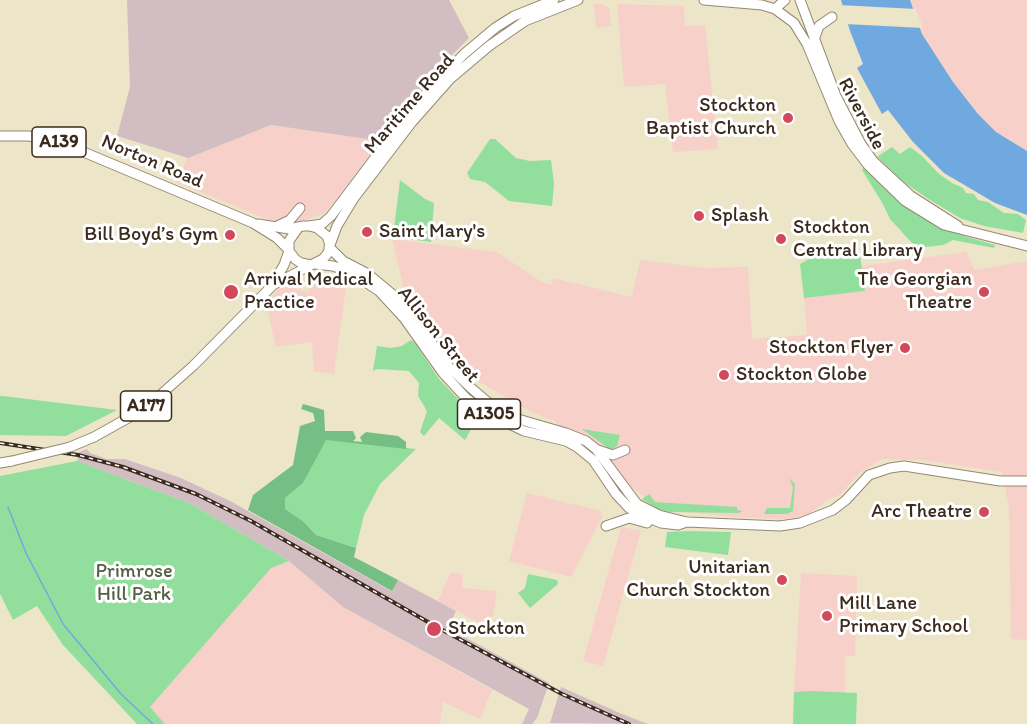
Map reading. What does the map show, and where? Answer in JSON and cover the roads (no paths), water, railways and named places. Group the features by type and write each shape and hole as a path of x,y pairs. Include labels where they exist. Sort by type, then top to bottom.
{"main road":[{"name":"Maritime Road","path":"309,226 322,224 331,216 415,105 464,54 495,28 514,16 554,0"},
{"name":"Maritime Road","path":"329,246 337,226 356,195 412,122 450,79 482,51 519,25 535,16 578,0"},
{"path":"704,0 709,0"},
{"name":"Riverside","path":"709,0 742,1 775,9 794,23 802,35 852,144 885,183 921,208 950,220 962,230 1027,246"},
{"path":"775,9 785,0"},
{"name":"Riverside","path":"800,0 836,96 861,144 894,182 921,208"},
{"path":"814,40 819,26 832,17"},
{"name":"Norton Road","path":"0,136 28,136 62,143 253,223 276,238 301,263 313,264"},
{"path":"275,227 290,220 300,208"},
{"name":"Norton Road","path":"253,223 289,229 309,226"},
{"path":"309,226 323,231 327,236 329,246 328,253 323,259 313,264"},
{"path":"288,250 289,241 298,228"},
{"name":"Allison Street","path":"329,246 343,261 368,274 392,294 411,314 449,367 491,405 526,422 575,436 596,449 631,498 645,510 687,522"},
{"name":"A177","path":"273,285 284,265 288,250"},
{"name":"Allison Street","path":"313,264 333,266 363,279 405,318 443,373 466,398 486,413 510,425 566,441 584,451 629,508 661,523"},
{"name":"A177","path":"0,463 70,447 94,437 137,413 193,366 273,285 313,264"},
{"path":"596,449 614,455 625,450"},
{"name":"A1305","path":"606,526 629,518 649,524 678,525 687,522 780,526 800,523 833,510 869,476 890,468 913,467 1000,481 1027,481"}],"water":[{"path":"841,0 910,0 922,34 953,82 978,114 996,132 1027,151 1027,215 995,203 944,173 913,142 888,110 882,114 857,68 863,64"}],"waterway":[{"path":"8,507 26,553 63,624 121,694 153,724"}],"railway":[{"path":"0,443 78,455 123,467 196,494 251,521 435,626 562,694 629,724"}],"place":[{"name":"Stockton Baptist Church","path":"788,118"},
{"name":"Splash","path":"699,216"},
{"name":"Saint Mary's","path":"367,232"},
{"name":"Bill Boyd’s Gym","path":"230,235"},
{"name":"Stockton Central Library","path":"781,239"},
{"name":"Arrival Medical Practice","path":"231,292"},
{"name":"The Georgian Theatre","path":"984,292"},
{"name":"Stockton Flyer","path":"905,348"},
{"name":"Stockton Globe","path":"724,375"},
{"name":"Arc Theatre","path":"984,512"},
{"name":"Unitarian Church Stockton","path":"782,580"},
{"name":"Mill Lane Primary School","path":"827,616"},
{"name":"Stockton","path":"434,629"}],"park label":[{"name":"Primrose Hill Park","path":"134,584"}]}
